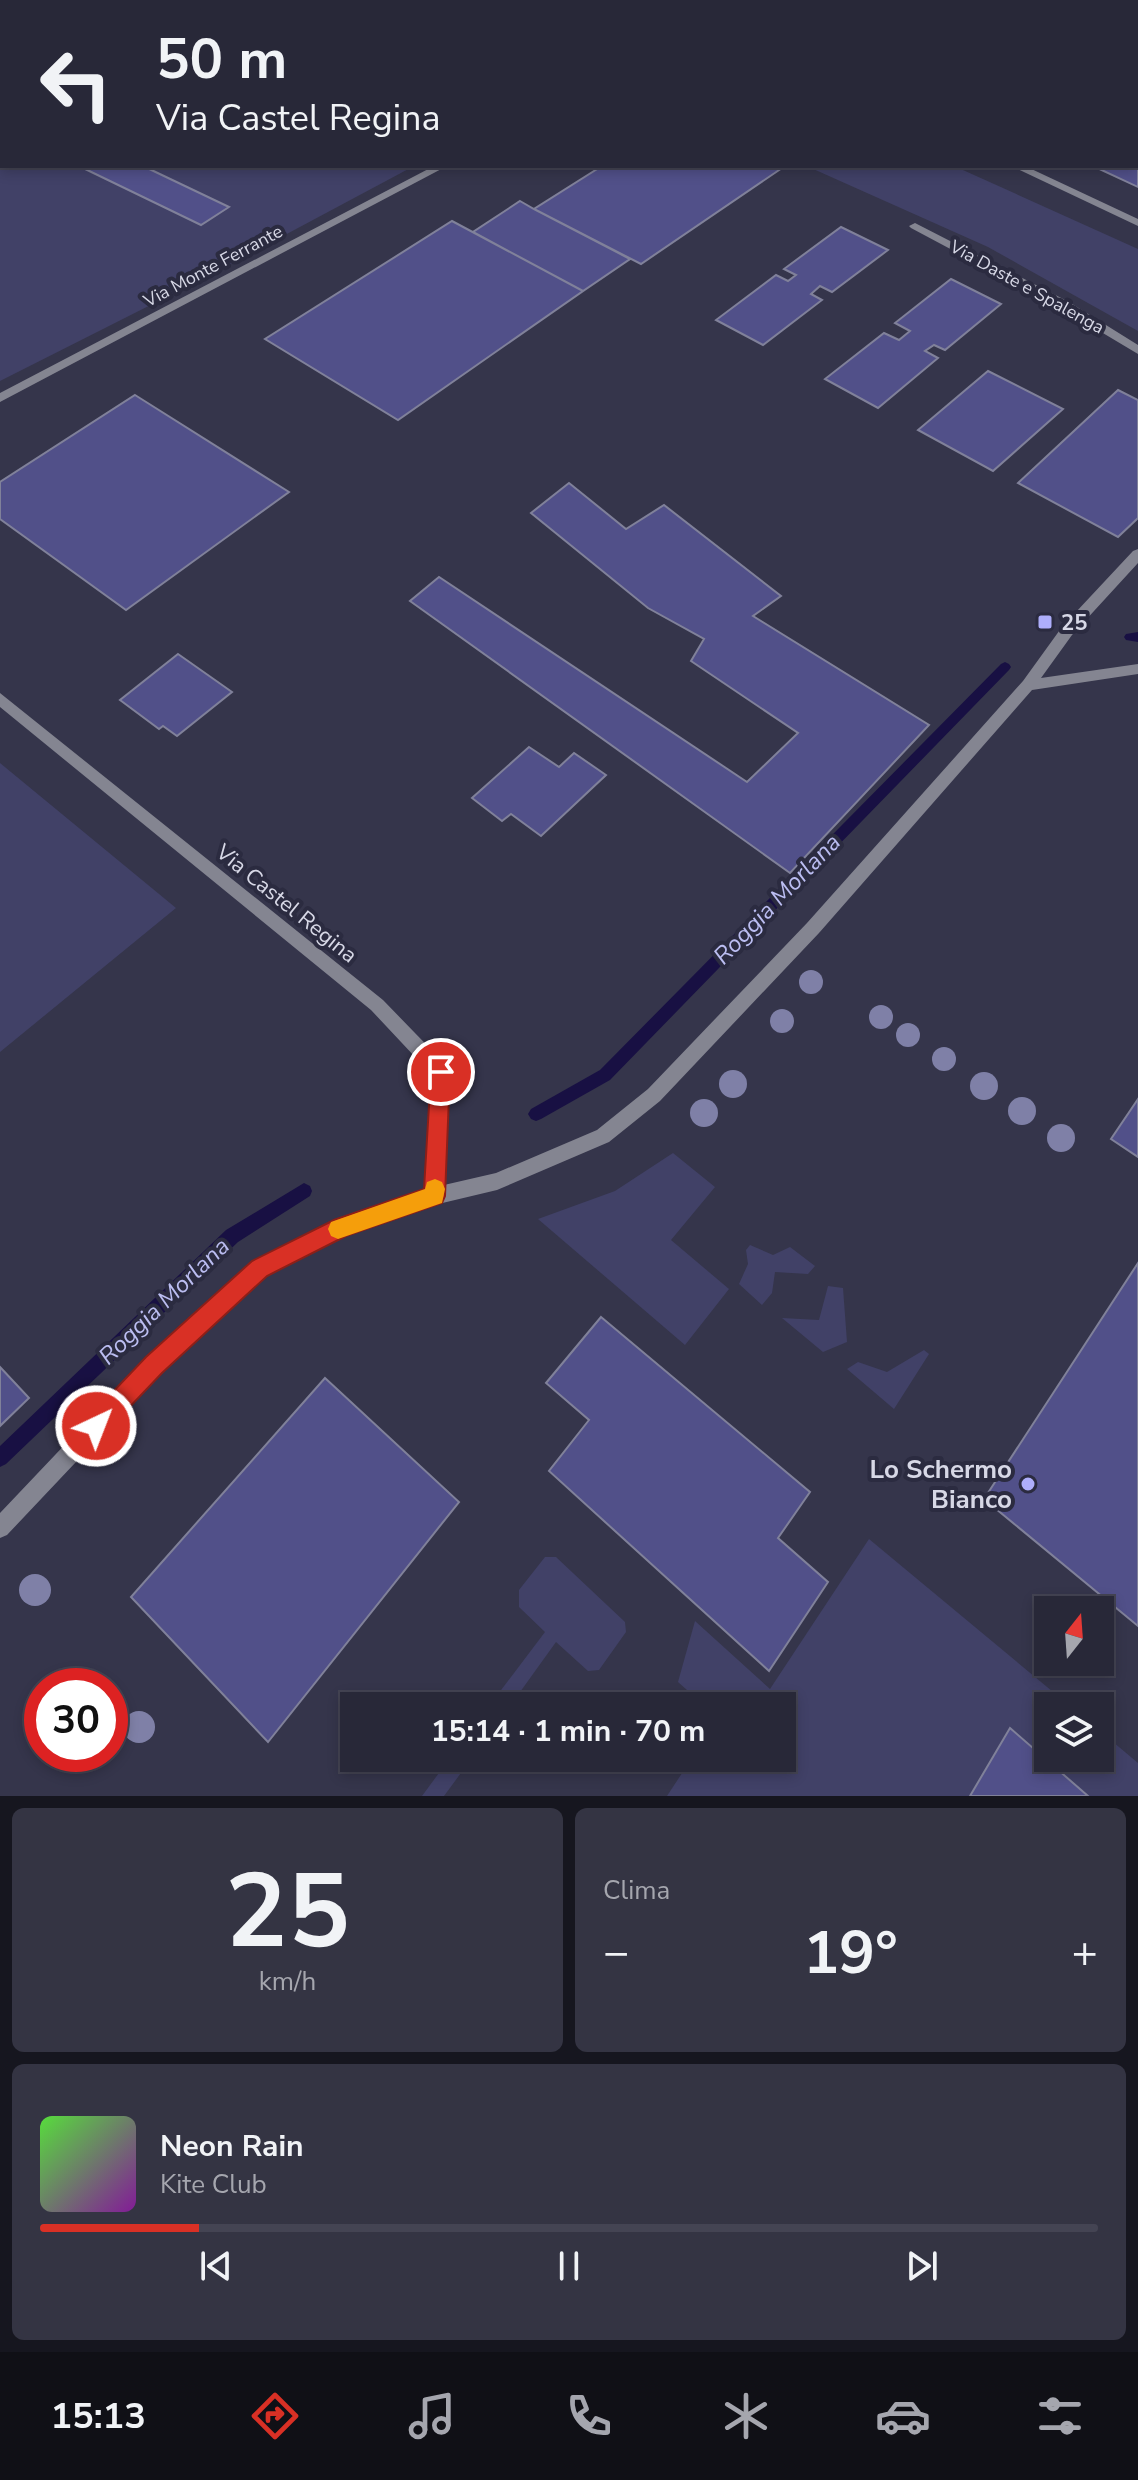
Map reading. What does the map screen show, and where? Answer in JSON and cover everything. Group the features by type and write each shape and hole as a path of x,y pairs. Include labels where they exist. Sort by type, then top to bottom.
{"street":[{"name":"Via Monte Ferrante","path":"0,398 438,168"},
{"path":"1020,168 1138,223"},
{"name":"Via Daste e Spalenga","path":"915,226 1065,305 1138,350"},
{"path":"0,1528 154,1365 259,1268 341,1227 434,1196 497,1181 603,1136 654,1095 813,928 1028,685 1067,631 1138,554"},
{"path":"1028,685 1138,669"},
{"name":"Via Castel Regina","path":"0,699 377,1005 441,1072 434,1196"}],"shaded area":[{"path":"0,168 410,168 214,273 0,381"},
{"path":"811,168 958,168 1138,249 1138,331 988,247"},
{"path":"0,763 176,908 0,1052"},
{"path":"673,1153 715,1187 671,1240 729,1289 685,1345 538,1219 615,1191"},
{"path":"750,1245 773,1255 790,1247 815,1266 808,1274 775,1272 772,1293 762,1305 739,1284 748,1264 746,1250"},
{"path":"828,1286 843,1288 847,1342 823,1352 782,1318 819,1320"},
{"path":"924,1350 929,1354 894,1409 847,1369 858,1362 887,1372"},
{"path":"869,1539 1053,1692 1034,1692 1034,1772 1114,1772 1114,1743 1138,1763 1138,1796 667,1796 683,1772 796,1772 796,1692 689,1692 678,1682 695,1621 770,1689"},
{"path":"545,1557 556,1557 625,1622 626,1632 599,1670 588,1671 556,1642 520,1692 500,1692 545,1632 519,1607 519,1590"},
{"path":"440,1772 462,1772 444,1796 422,1796"}],"building":[{"path":"83,168 147,168 229,207 201,225"},
{"path":"599,168 782,168 641,264 534,209"},
{"path":"1097,168 1138,168 1138,187"},
{"path":"520,201 630,259 583,291 473,232"},
{"path":"452,221 583,291 398,420 265,339"},
{"path":"841,227 888,250 832,292 820,286 811,294 822,300 763,345 716,320 776,275 788,281 796,275 784,269"},
{"path":"951,279 1001,304 945,350 934,345 925,351 938,358 878,408 825,379 884,333 899,340 910,331 895,323"},
{"path":"988,371 1063,409 993,471 918,430"},
{"path":"1118,390 1138,400 1138,518 1118,537 1018,483"},
{"path":"135,395 289,492 126,610 0,519 0,482"},
{"path":"569,483 626,529 664,505 781,596 753,616 929,725 790,873 410,601 439,577 747,782 798,733 691,661 704,639 648,608 531,513"},
{"path":"178,654 232,692 177,736 163,726 159,729 120,700"},
{"path":"529,747 559,767 574,753 606,775 541,836 511,814 502,821 472,798"},
{"path":"1138,1099 1138,1157 1111,1139"},
{"path":"1138,1263 1138,1626 1114,1606 1114,1596 1102,1596 984,1499"},
{"path":"601,1317 810,1492 778,1538 828,1582 769,1671 549,1471 589,1420 546,1383"},
{"path":"0,1367 29,1398 0,1426"},
{"path":"325,1378 459,1502 268,1742 131,1597"},
{"path":"1010,1728 1034,1749 1034,1772 1060,1772 1088,1796 970,1796"}],"waterway":[{"name":"Roggia Morlana","path":"1130,637 1138,637"},
{"name":"Roggia Morlana","path":"536,1114 605,1075 1005,667"},
{"name":"Roggia Morlana","path":"0,1458 232,1236 304,1191"}],"slow traffic":[{"path":"338,1229 434,1196 435,1189"}],"place":[{"name":"25","path":"1045,622"},
{"name":"Lo Schermo Bianco","path":"1028,1484"}],"route":[{"path":"96,1426 154,1365 259,1268 341,1227 434,1196 441,1072"}]}
